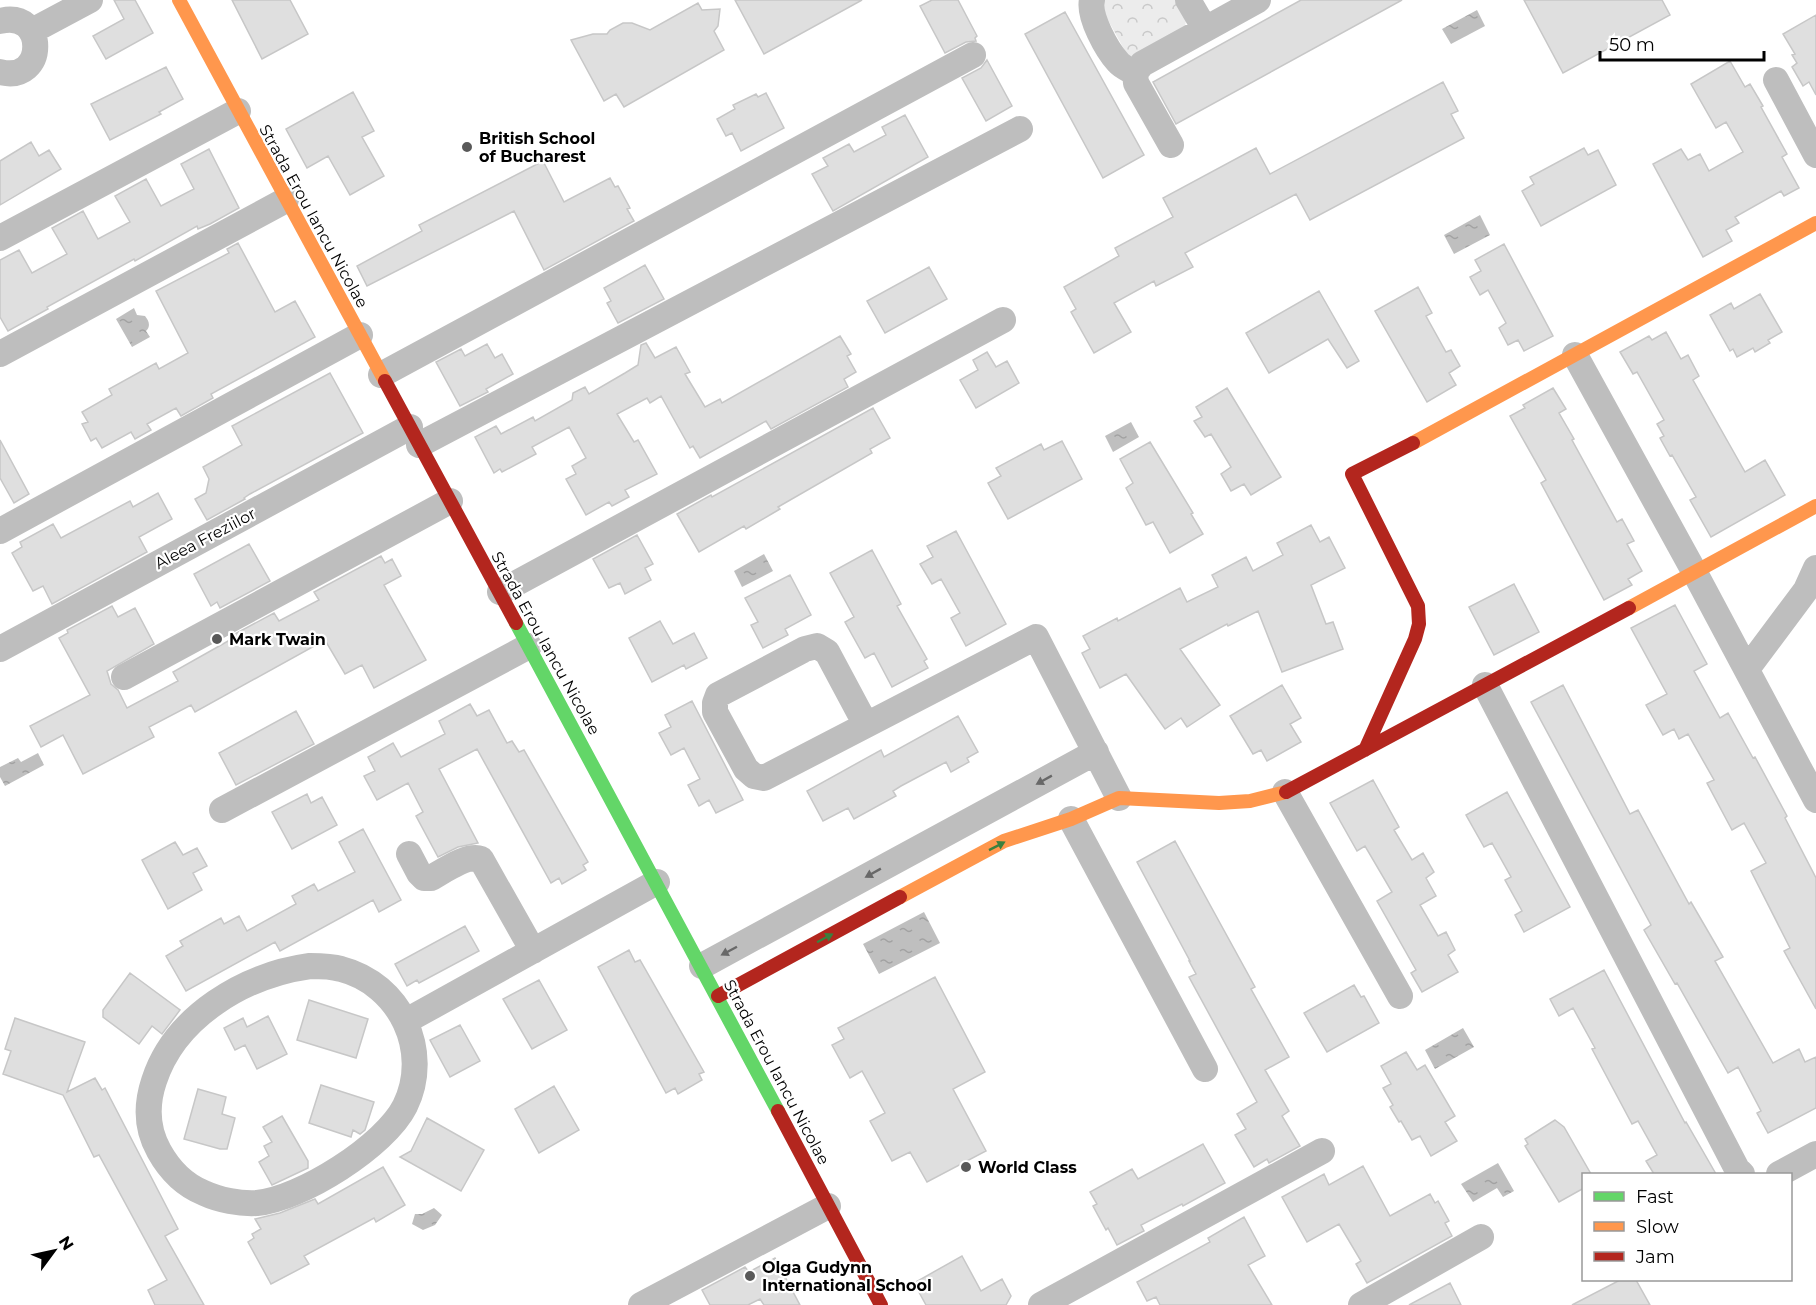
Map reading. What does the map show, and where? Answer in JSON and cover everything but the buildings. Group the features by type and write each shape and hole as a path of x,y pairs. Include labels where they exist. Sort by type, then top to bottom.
{"street":[{"path":"32,32 90,0"},
{"name":"Strada Erou Iancu Nicolae","path":"178,0 657,882 881,1305"},
{"path":"1092,0 1090,5 1093,18 1103,39 1119,64 1135,73"},
{"path":"1188,0 1204,29"},
{"path":"1171,145 1136,83 1135,73 1142,64 1258,0"},
{"path":"0,21 10,19 19,21 32,32 36,50 28,66 20,71 0,72"},
{"path":"381,375 973,55"},
{"path":"1776,80 1816,155"},
{"path":"0,238 238,111"},
{"name":"Aleea Freziilor","path":"0,649 1020,129"},
{"path":"0,354 286,200"},
{"path":"1365,750 1405,665 1419,624 1418,606 1352,474 1816,223"},
{"path":"500,592 1003,320"},
{"path":"0,531 360,335"},
{"path":"1575,355 1816,800"},
{"path":"124,677 450,501"},
{"path":"718,996 1004,841 1071,819 1119,798 1219,803 1250,801 1285,792 1816,506"},
{"path":"1747,669 1799,600 1816,568"},
{"path":"866,724 826,652 817,646 805,649 718,695 715,703 715,712 746,769 754,776 764,778 1036,637 1119,798"},
{"path":"222,810 529,646"},
{"path":"1485,685 1741,1173"},
{"path":"702,966 1096,752"},
{"path":"1285,792 1400,996"},
{"path":"1071,819 1205,1069"},
{"path":"409,854 424,878 431,878 469,859 476,857 481,859 533,951"},
{"path":"406,1021 657,882"},
{"path":"310,966 341,968 378,987 397,1007 406,1021 411,1035 414,1064 413,1079 404,1107 393,1124 366,1150 300,1189 269,1201 255,1203 231,1201 204,1193 180,1179 164,1161 153,1141 148,1120 149,1097 164,1058 187,1026 215,1003 248,984 292,968 310,966"},
{"path":"1041,1305 1322,1150"},
{"path":"1781,1173 1816,1154"},
{"path":"641,1305 828,1206"},
{"path":"1361,1305 1481,1237"}],"green space":[{"path":"1103,0 1176,0 1186,21 1185,26 1137,57 1130,56 1103,11"}],"water":[{"path":"1477,10 1485,26 1451,44 1442,29"},
{"path":"1480,215 1490,235 1454,254 1444,235"},
{"path":"134,308 137,315 145,316 148,320 149,325 146,331 150,337 132,347 116,319"},
{"path":"1131,422 1139,437 1113,452 1105,436"},
{"path":"764,554 773,571 742,587 734,571"},
{"path":"38,753 44,765 5,786 0,777 0,767 18,758 21,762"},
{"path":"924,912 940,943 879,974 863,944"},
{"path":"1463,1028 1474,1047 1435,1069 1425,1050"},
{"path":"1498,1163 1514,1191 1503,1197 1497,1188 1473,1202 1461,1184"},
{"path":"434,1208 442,1215 435,1225 423,1230 412,1224 415,1214 422,1214"}],"traffic: fast":[{"path":"516,623 778,1111"}],"traffic: slow":[{"path":"179,0 385,381"},
{"path":"1413,443 1816,223"},
{"path":"1629,608 1816,506"},
{"path":"900,897 1004,841 1071,819 1119,798 1219,803 1250,801 1286,792"}],"traffic: jam":[{"path":"385,381 516,623"},
{"path":"1365,750 1415,639 1419,624 1418,606 1352,474 1413,443"},
{"path":"1286,792 1629,608"},
{"path":"718,996 900,897"},
{"path":"778,1111 881,1305"}],"place":[{"name":"British School of Bucharest","path":"467,147"},
{"name":"Mark Twain","path":"217,639"},
{"name":"World Class","path":"966,1167"},
{"name":"Olga Gudynn International School","path":"750,1276"}]}
